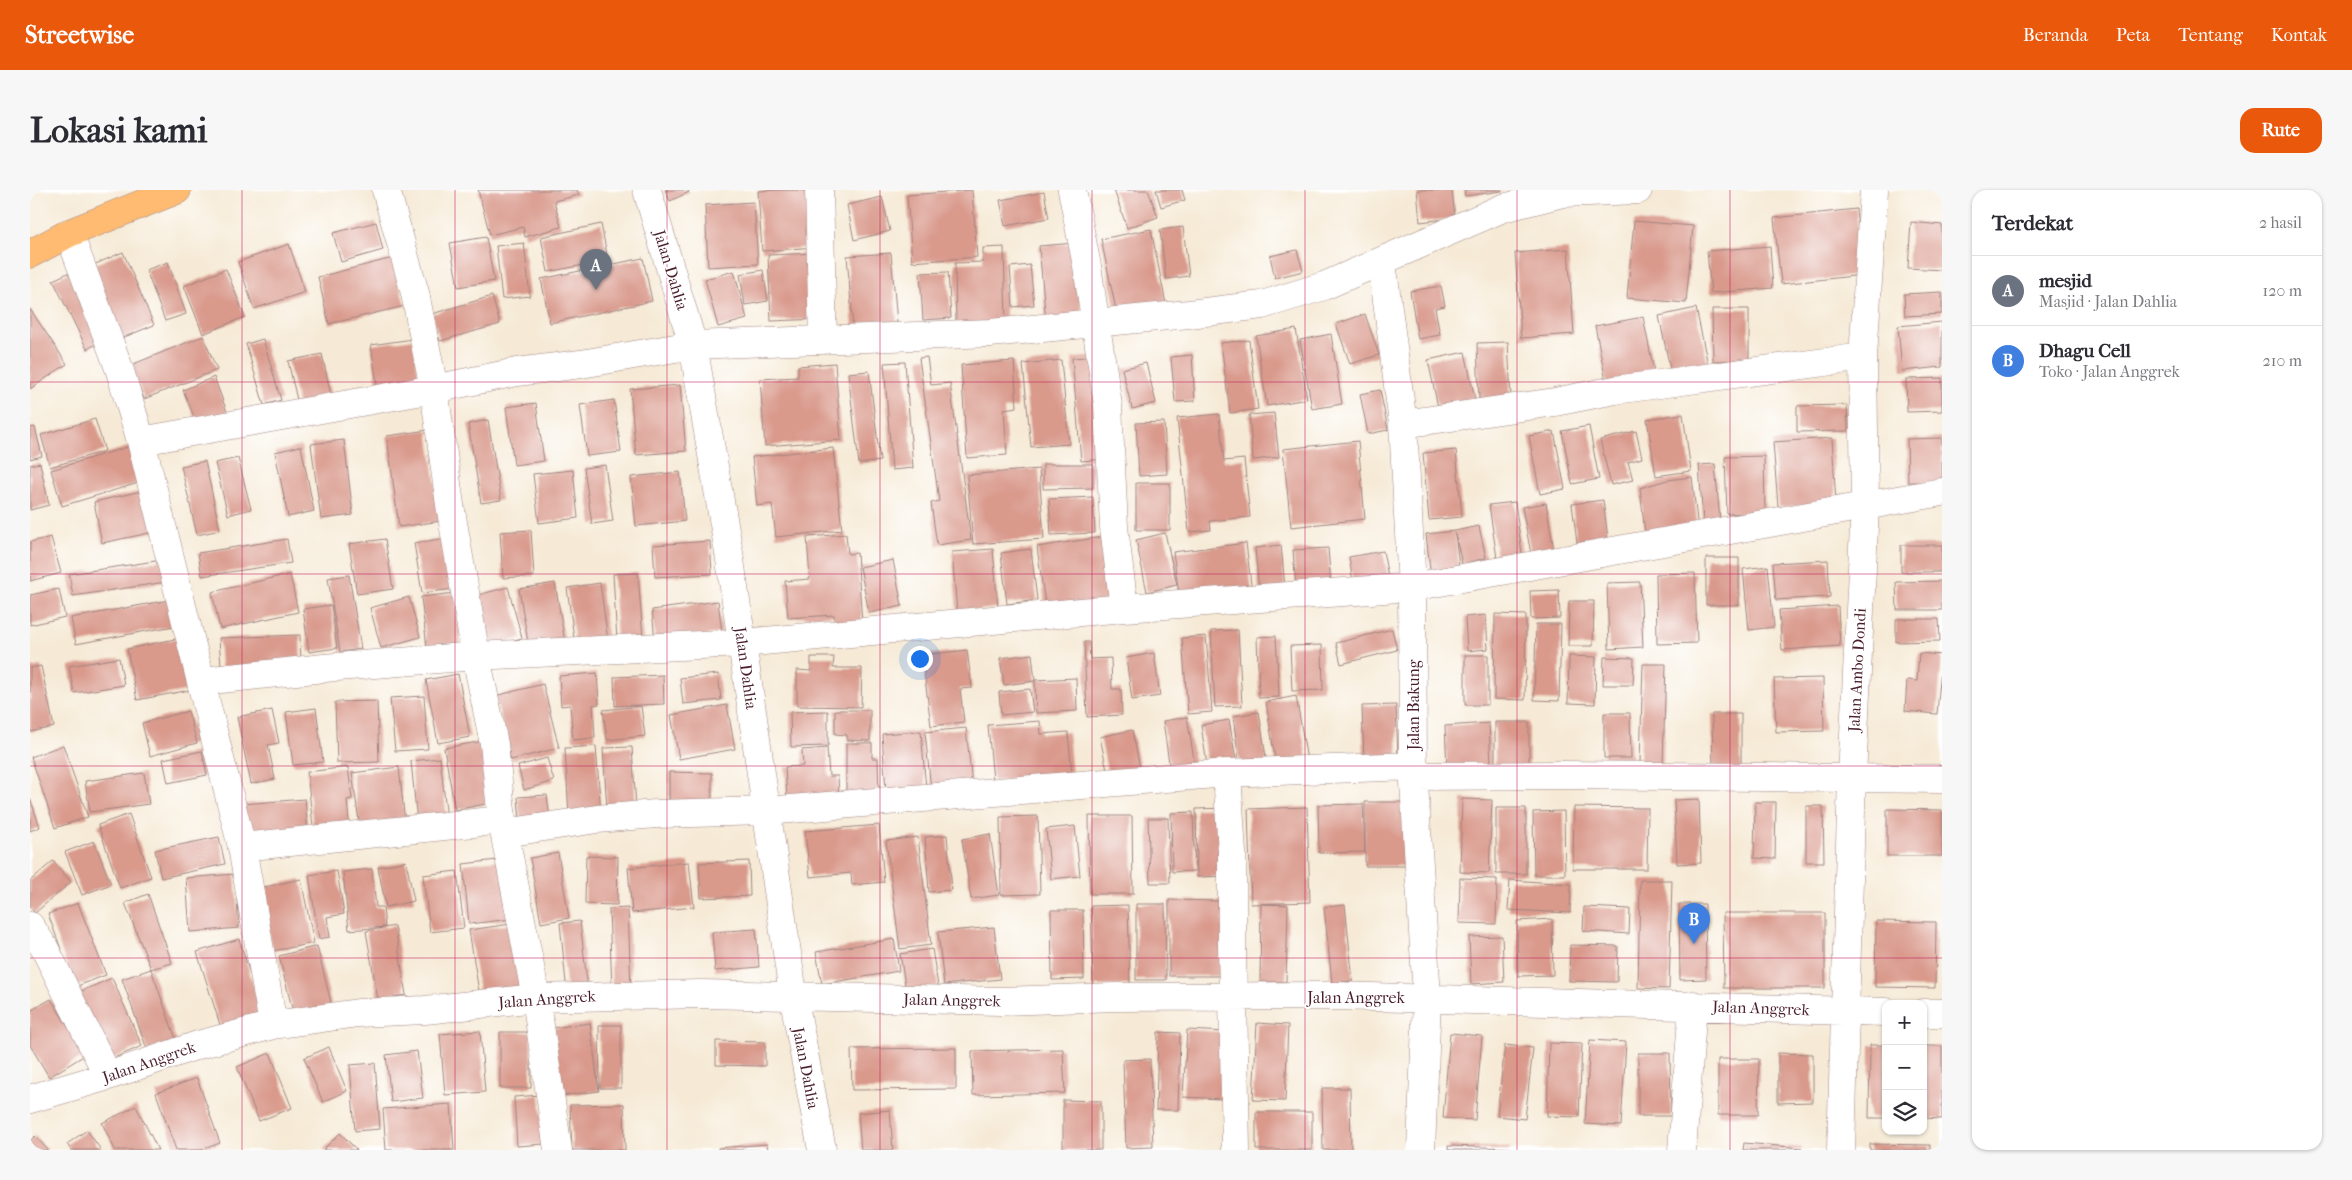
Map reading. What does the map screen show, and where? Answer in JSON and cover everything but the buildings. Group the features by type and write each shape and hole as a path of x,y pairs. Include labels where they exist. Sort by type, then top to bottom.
{"highway":[{"path":"30,254 69,233 172,191"}],"street":[{"path":"386,190 415,294 434,389 476,656 494,744 504,827 536,998 558,1150"},
{"name":"Jalan Dahlia","path":"647,190 693,345 729,553 793,994 822,1150"},
{"path":"820,190 823,340"},
{"path":"1072,190 1087,266 1108,405 1114,527 1124,608"},
{"path":"141,441 434,389 517,372 581,364 693,345 990,333 1262,305 1324,286 1503,208 1563,193 1638,190"},
{"name":"Jalan Ambo Dondi","path":"1841,1150 1847,1011 1852,777 1865,506 1863,357 1874,190"},
{"path":"69,233 120,371 141,441 242,847 273,1025"},
{"name":"Jalan Bakung","path":"1382,262 1404,424 1412,587 1414,771 1427,998 1421,1150"},
{"path":"1404,424 1555,402 1615,390 1863,357"},
{"path":"202,681 324,668 476,656 742,643 1124,608 1412,587 1942,492"},
{"path":"242,847 656,814 766,810 1227,773 1414,771 1942,779"},
{"path":"1227,773 1232,853 1236,1150"},
{"path":"30,926 45,949 108,1076"},
{"name":"Jalan Anggrek","path":"30,1100 198,1045 273,1025 358,1013 425,1010 536,998 793,994 1000,1001 1115,997 1234,998 1337,996 1882,1012"},
{"path":"1682,1150 1693,1005"},
{"path":"1927,1013 1942,1013"}],"place":[{"name":"mesjid","path":"596,290"},
{"name":"Dhagu Cell","path":"1694,944"}]}
